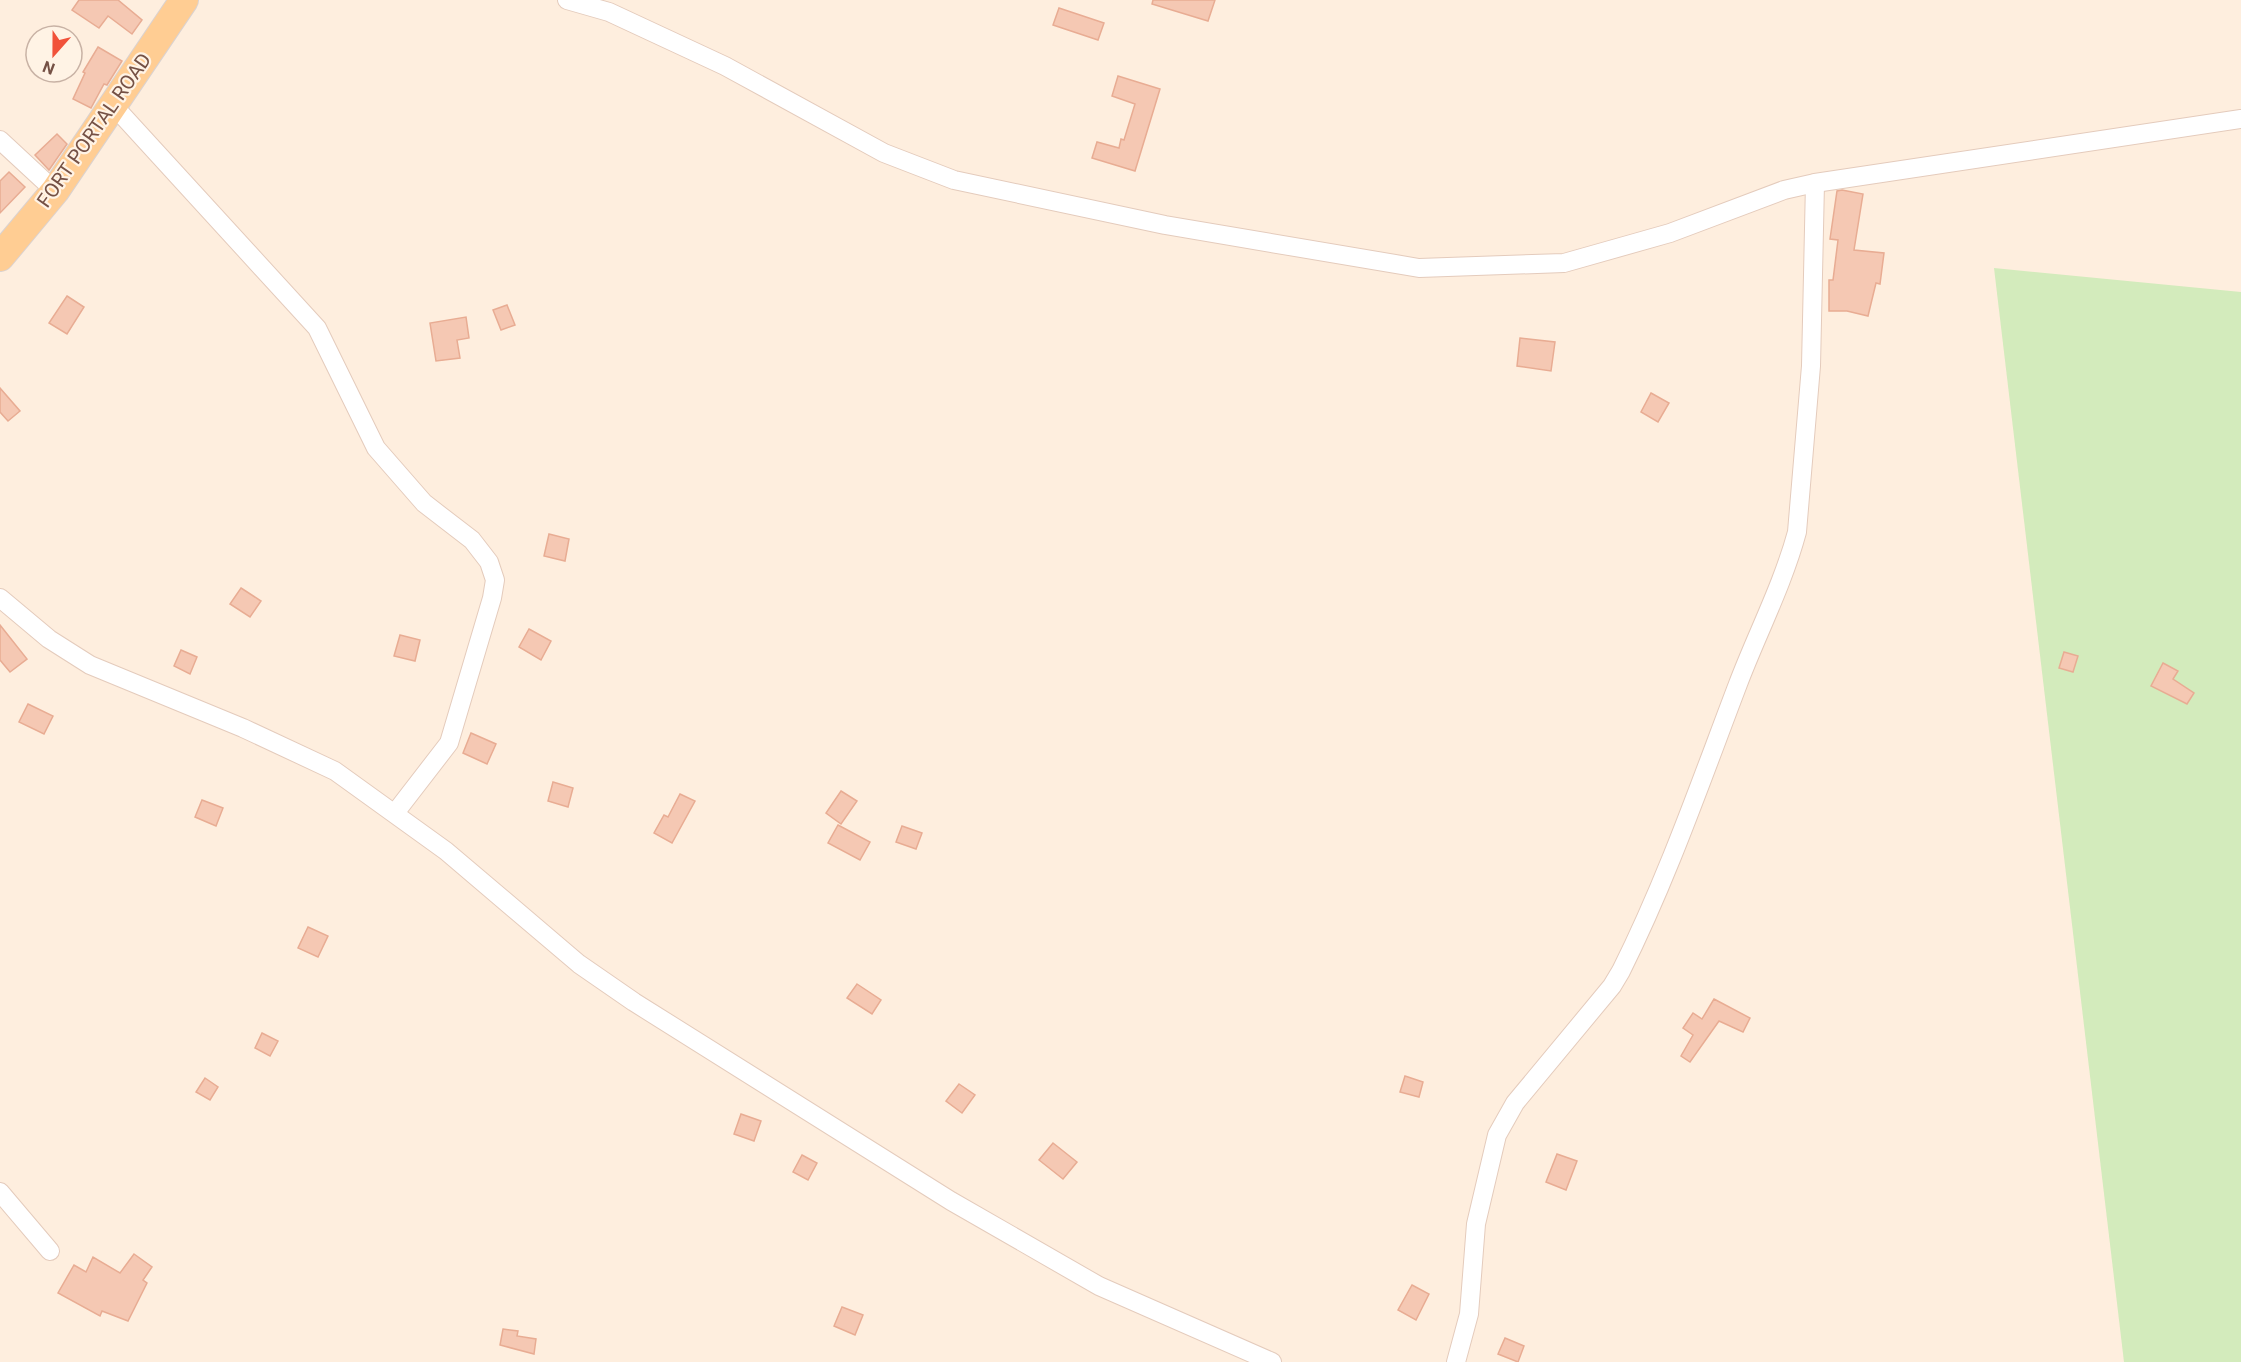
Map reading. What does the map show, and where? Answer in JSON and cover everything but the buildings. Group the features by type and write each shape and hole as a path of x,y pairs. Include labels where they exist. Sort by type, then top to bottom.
{"main road":[{"name":"FORT PORTAL ROAD","path":"0,258 55,191 184,0"}],"street":[{"path":"567,0 609,12 715,61 884,153 954,180 1165,225 1419,268 1564,263 1670,233 1784,190 1815,183 2241,119"},
{"path":"113,105 317,328 324,337 376,448 424,503 472,540 489,562 495,580 492,598 458,720 449,742 395,813"},
{"path":"0,140 55,191"},
{"path":"1456,1362 1469,1314 1476,1224 1497,1135 1515,1103 1612,986 1621,971 1670,862 1763,618 1792,550 1797,532 1811,366 1815,183"},
{"path":"0,598 49,639 90,665 243,728 335,771 446,851 579,964 634,1002 951,1201 1099,1286 1272,1362"},
{"path":"0,1192 50,1251"}],"green space":[{"path":"1994,268 2241,292 2241,1362 2124,1362"}]}
